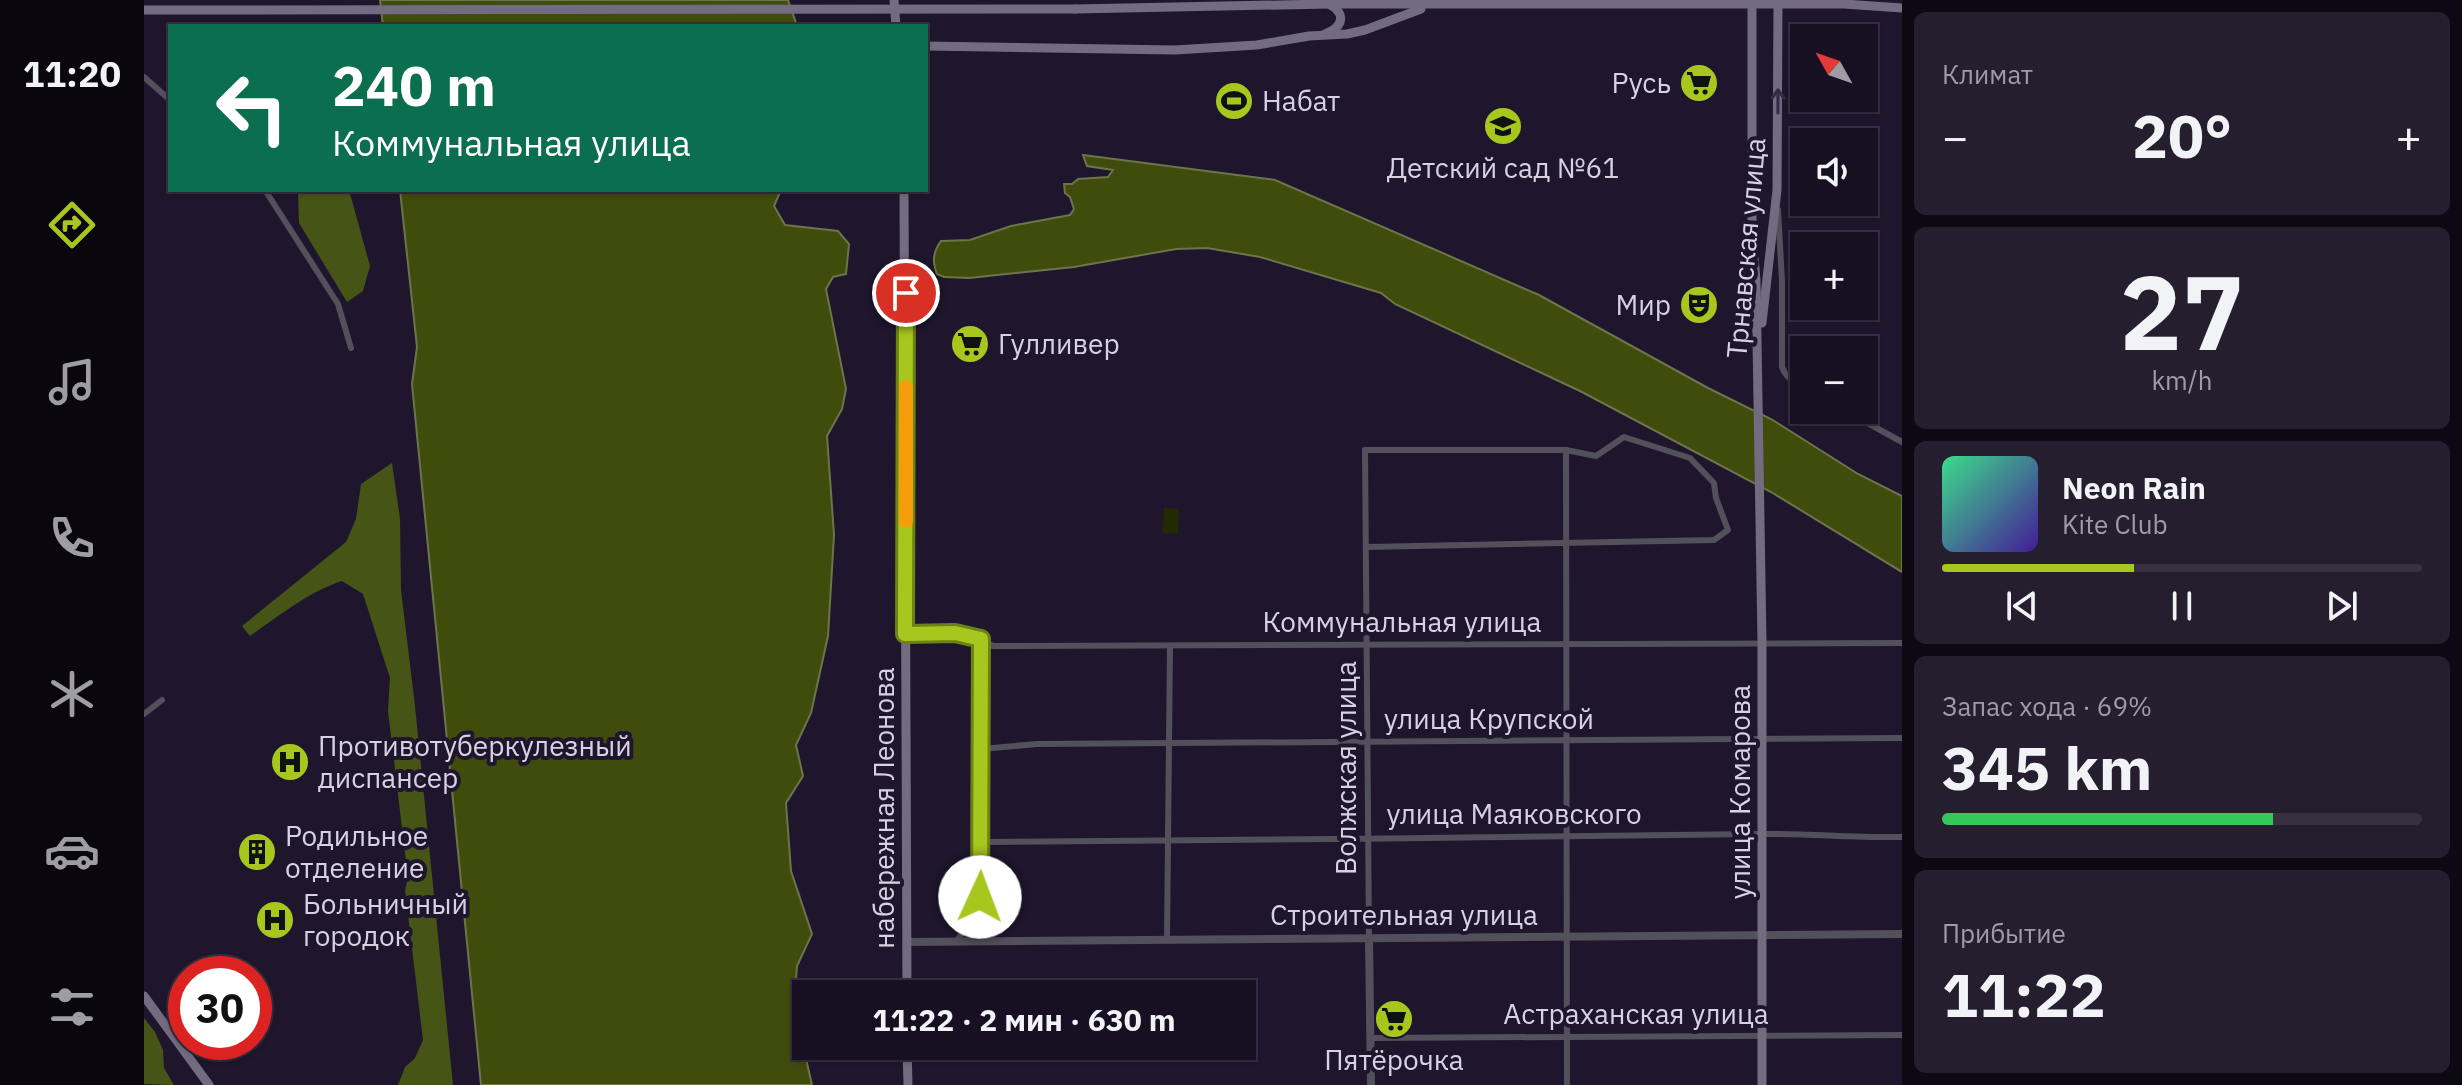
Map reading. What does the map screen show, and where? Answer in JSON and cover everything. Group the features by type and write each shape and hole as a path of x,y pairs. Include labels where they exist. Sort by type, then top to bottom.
{"main road":[{"path":"894,0 896,24"},
{"path":"144,10 1075,9 1329,4 1442,6 1778,2 1902,8"},
{"name":"Трнавская улица","path":"1758,374 1777,190 1778,2"},
{"name":"Трнавская улица","path":"1752,3 1752,235 1758,374"},
{"path":"1322,36 1341,23 1341,13 1329,4"},
{"path":"928,46 1175,50 1257,45 1347,34 1420,9 1442,6"},
{"name":"набережная Леонова","path":"904,192 907,980"},
{"path":"1752,235 1773,235"},
{"name":"улица Комарова","path":"1758,374 1762,642 1762,1085"},
{"path":"144,996 209,1085"},
{"path":"907,1060 908,1085"}],"street":[{"path":"144,77 168,98"},
{"path":"1777,190 1782,281 1782,367 1790,380"},
{"path":"266,192 338,304 351,348"},
{"path":"1766,281 1775,274 1782,281"},
{"path":"1869,424 1902,442"},
{"path":"1367,547 1565,545 1714,540 1728,530 1714,483 1690,458 1624,437 1596,456 1566,450 1565,545 1565,837 1567,1085"},
{"name":"Волжская улица","path":"1371,1085 1365,450 1566,450"},
{"name":"Коммунальная улица","path":"905,634 955,633 981,639 993,646 1902,643"},
{"path":"956,942 973,917 980,897 981,639"},
{"path":"1167,939 1170,646"},
{"path":"144,714 162,700"},
{"name":"улица Крупской","path":"981,749 1037,744 1902,738"},
{"name":"улица Маяковского","path":"981,842 1762,833 1902,837"},
{"name":"Строительная улица","path":"907,942 1902,934"},
{"name":"Астраханская улица","path":"1371,1038 1902,1035"}],"shaded area":[{"path":"380,0 788,0 796,24 383,24"},
{"path":"1083,155 1275,180 1539,295 1771,419 1858,474 1902,496 1902,572 1771,492 1582,392 1395,304 1381,293 1260,257 1207,248 1176,249 1074,267 969,278 937,274 934,257 941,241 970,240 1011,226 1070,215 1074,209 1065,193 1064,184 1072,184 1078,179 1108,177 1113,170 1087,166"},
{"path":"298,192 350,192 370,266 363,291 347,302 299,223"},
{"path":"400,192 780,192 774,206 785,225 838,231 849,244 846,274 833,277 826,289 846,389 842,409 827,436 834,535 828,636 811,713 796,745 803,776 786,803 791,871 812,934 797,966 796,980 792,980 792,1060 806,1060 812,1085 481,1085 412,384 417,347"},
{"path":"392,463 400,519 401,590 453,1085 398,1085 405,1067 415,1058 423,1040 388,711 390,678 363,594 342,581 306,598 250,636 242,626 346,542 356,519 361,484"},
{"path":"1164,508 1179,509 1178,534 1162,533"},
{"path":"144,1018 155,1032 163,1050 164,1068 174,1085 144,1084"}],"slow traffic":[{"path":"906,387 906,521"}],"place":[{"name":"Русь","path":"1699,83"},
{"name":"Набат","path":"1234,101"},
{"name":"Детский сад №61","path":"1503,126"},
{"name":"Мир","path":"1699,305"},
{"name":"Гулливер","path":"970,344"},
{"name":"Противотуберкулезный диспансер","path":"290,762"},
{"name":"Родильное отделение","path":"257,852"},
{"name":"Больничный городок","path":"275,920"},
{"name":"Пятёрочка","path":"1394,1019"}],"route":[{"path":"906,293 905,634 955,633 981,639 980,897"}]}
